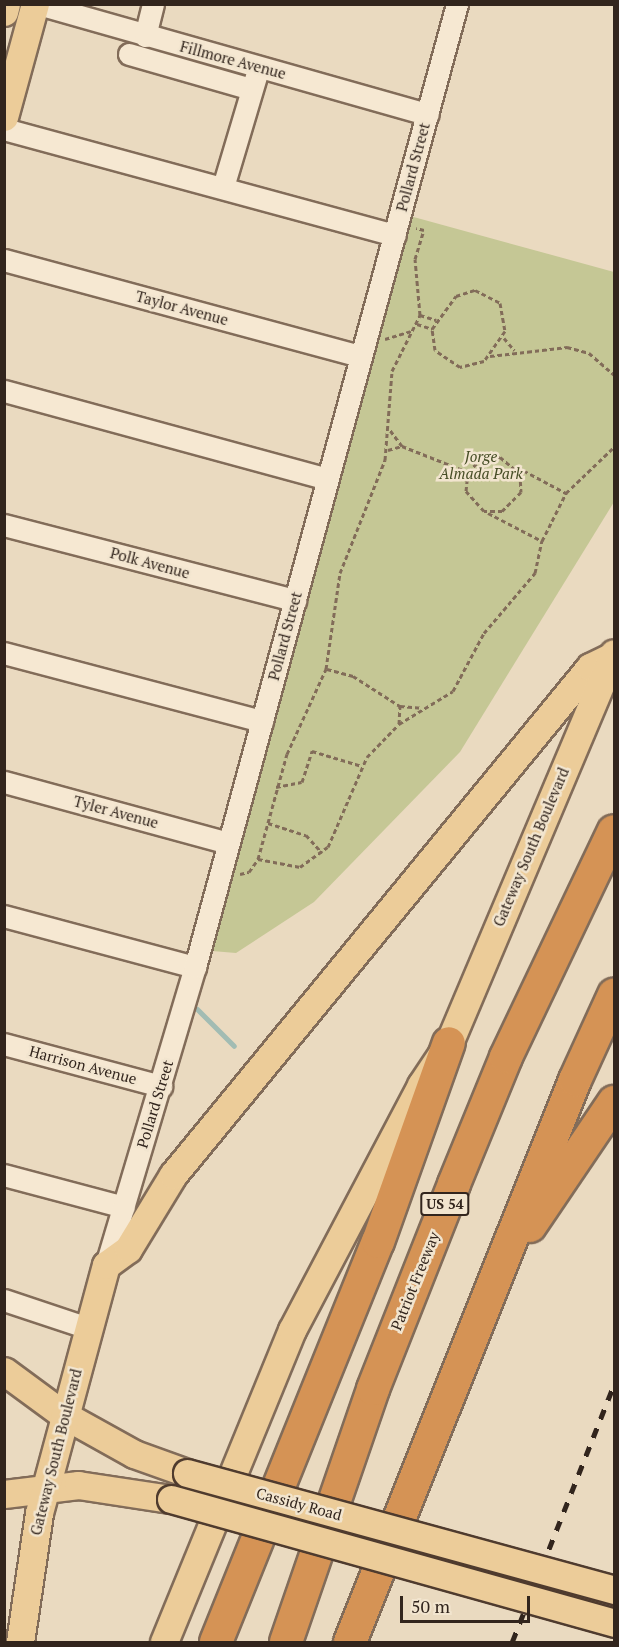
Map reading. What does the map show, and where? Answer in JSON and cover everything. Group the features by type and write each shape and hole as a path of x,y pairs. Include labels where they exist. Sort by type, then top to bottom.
{"highway":[{"name":"Patriot Freeway","path":"286,1642 373,1389 453,1184 511,1046 615,831"},
{"path":"350,1642 507,1258 574,1080 615,995"},
{"path":"216,1642 378,1242 449,1043"},
{"path":"507,1258 615,1102"}],"main road":[{"path":"4,12 6,4"},
{"path":"4,117 37,4"},
{"path":"106,1265 128,1249 180,1166 590,667 614,654"},
{"name":"Gateway South Boulevard","path":"164,1642 292,1330 421,1085 449,1043 614,654"},
{"name":"Gateway South Boulevard","path":"20,1639 46,1485 106,1265"},
{"name":"Cassidy Road","path":"4,1371 64,1415 134,1454 187,1473 615,1590"},
{"name":"Cassidy Road","path":"4,1494 46,1485 113,1487 171,1499 615,1623"},
{"path":"4,1600 20,1639"}],"street":[{"name":"Fillmore Avenue","path":"37,4 428,114"},
{"path":"145,36 153,4"},
{"name":"Pollard Street","path":"106,1265 195,967 457,4"},
{"path":"129,54 251,89"},
{"path":"225,82 231,60"},
{"path":"223,187 258,67"},
{"path":"4,129 395,235"},
{"name":"Taylor Avenue","path":"4,260 360,356"},
{"path":"4,391 327,479"},
{"name":"Polk Avenue","path":"4,525 295,600"},
{"path":"4,652 262,721"},
{"name":"Tyler Avenue","path":"4,782 228,843"},
{"path":"4,915 195,967"},
{"name":"Harrison Avenue","path":"4,1044 161,1086"},
{"path":"4,1174 124,1207"},
{"path":"4,1300 88,1329"}],"path":[{"path":"232,872 249,872 258,859 276,787 326,669 340,573 388,450 392,372 420,315 415,259 424,230 415,227 417,218"},
{"path":"490,356 504,337 505,311 483,291 456,296 436,320 432,329 435,350 452,365 468,367 490,356 514,350 575,349 590,353 615,375"},
{"path":"420,315 436,320"},
{"path":"417,324 432,329"},
{"path":"377,338 412,332"},
{"path":"504,337 514,350"},
{"path":"389,429 402,446 468,472"},
{"path":"388,450 402,446"},
{"path":"258,859 289,868 312,863 322,853 333,839 362,766 399,724 421,708 453,691 484,633 535,573 542,541 566,493 615,447"},
{"path":"542,541 484,511 466,491 468,472 490,457 515,466 566,493"},
{"path":"484,511 502,511 517,501 522,483 515,466"},
{"path":"326,669 353,676 400,706 421,708"},
{"path":"399,724 400,706"},
{"path":"276,787 302,782 312,751 362,766"},
{"path":"268,823 306,835 322,853"}],"green space":[{"name":"Jorge Almada Park","path":"410,216 614,272 614,502 460,752 314,902 236,953 212,951"}],"waterway":[{"path":"197,1009 234,1046"}],"railway":[{"path":"512,1642 614,1385"}]}
